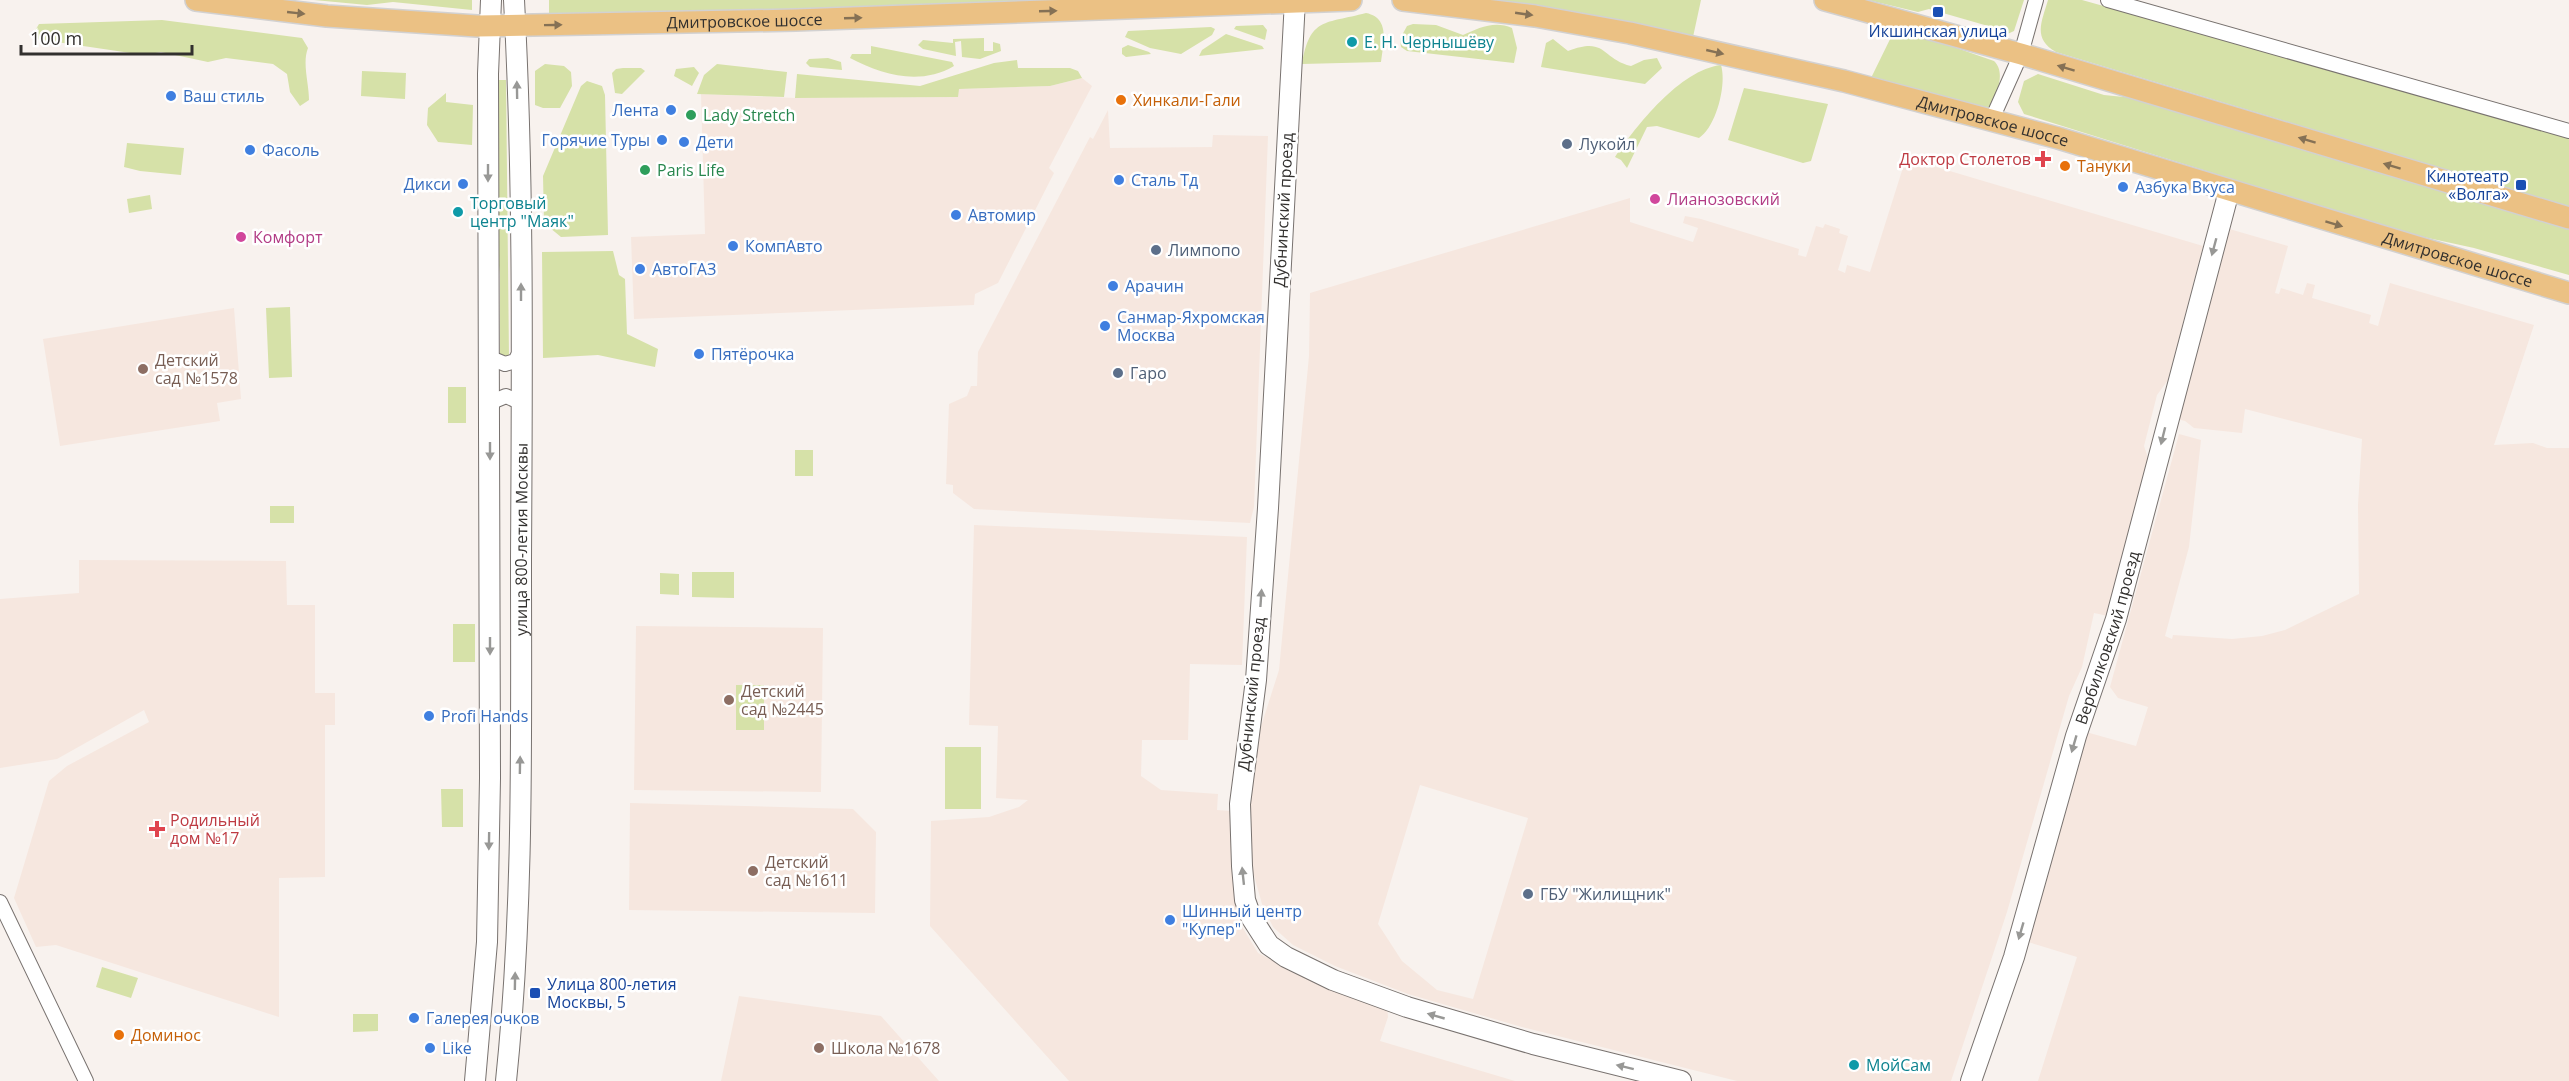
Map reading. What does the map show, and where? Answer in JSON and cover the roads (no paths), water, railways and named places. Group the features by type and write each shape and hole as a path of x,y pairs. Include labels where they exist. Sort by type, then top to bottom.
{"main road":[{"name":"Дмитровское шоссе","path":"196,0 327,16 490,26 796,20 1189,3 1351,0"},
{"name":"Дмитровское шоссе","path":"1403,0 1535,16 1630,33 1844,81 1992,119 2569,293"},
{"path":"1826,0 2021,54 2569,218"}],"street":[{"name":"улица 800-летия Москвы","path":"475,1081 485,963 489,862 491,0"},
{"name":"улица 800-летия Москвы","path":"506,1081 515,992 520,759 521,350 513,0"},
{"path":"1992,119 2021,54 2036,0"},
{"path":"2108,0 2569,131"},
{"name":"Дубнинский проезд","path":"1294,1 1268,508 1256,680 1240,804 1245,900 1251,917 1269,945 1286,957 1333,980 1407,1007 1533,1044 1681,1081"},
{"name":"Вербилковский проезд","path":"1971,1081 2014,957 2076,735 2116,619 2229,191"},
{"path":"489,351 494,359 505,364 515,361 521,350"},
{"path":"490,410 494,401 506,396 517,401 521,408"},
{"path":"0,902 86,1081"}],"place":[{"name":"Икшинская улица","path":"1938,12"},
{"name":"Е. Н. Чернышёву","path":"1352,42"},
{"name":"Ваш стиль","path":"171,96"},
{"name":"Хинкали-Гали","path":"1121,100"},
{"name":"Лента","path":"671,110"},
{"name":"Lady Stretch","path":"691,115"},
{"name":"Горячие Туры","path":"662,140"},
{"name":"Дети","path":"684,142"},
{"name":"Лукойл","path":"1567,144"},
{"name":"Фасоль","path":"250,150"},
{"name":"Доктор Столетов","path":"2043,159"},
{"name":"Тануки","path":"2065,166"},
{"name":"Paris Life","path":"645,170"},
{"name":"Сталь Тд","path":"1119,180"},
{"name":"Дикси","path":"463,184"},
{"name":"Кинотеатр «Волга»","path":"2521,185"},
{"name":"Азбука Вкуса","path":"2123,187"},
{"name":"Лианозовский","path":"1655,199"},
{"name":"Торговый центр \"Маяк\"","path":"458,212"},
{"name":"Автомир","path":"956,215"},
{"name":"Комфорт","path":"241,237"},
{"name":"КомпАвто","path":"733,246"},
{"name":"Лимпопо","path":"1156,250"},
{"name":"АвтоГАЗ","path":"640,269"},
{"name":"Арачин","path":"1113,286"},
{"name":"Санмар-Яхромская Москва","path":"1105,326"},
{"name":"Пятёрочка","path":"699,354"},
{"name":"Детский сад №1578","path":"143,369"},
{"name":"Гаро","path":"1118,373"},
{"name":"Детский сад №2445","path":"729,700"},
{"name":"Profi Hands","path":"429,716"},
{"name":"Родильный дом №17","path":"157,829"},
{"name":"Детский сад №1611","path":"753,871"},
{"name":"ГБУ \"Жилищник\"","path":"1528,894"},
{"name":"Шинный центр \"Купер\"","path":"1170,920"},
{"name":"Улица 800-летия Москвы, 5","path":"535,993"},
{"name":"Галерея очков","path":"414,1018"},
{"name":"Доминос","path":"119,1035"},
{"name":"Like","path":"430,1048"},
{"name":"Школа №1678","path":"819,1048"},
{"name":"МойСам","path":"1854,1065"}]}
